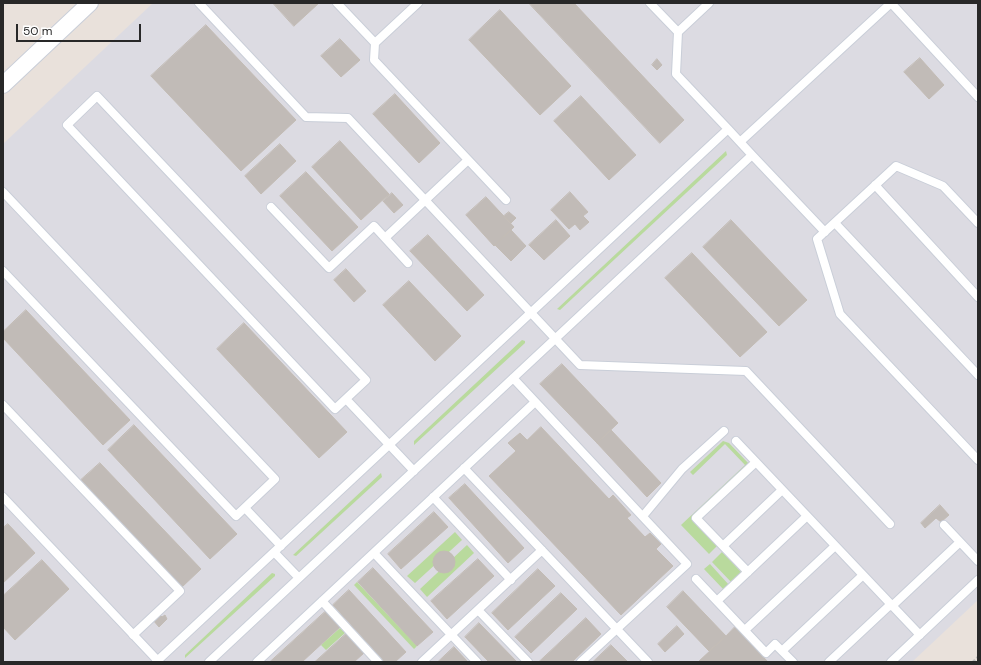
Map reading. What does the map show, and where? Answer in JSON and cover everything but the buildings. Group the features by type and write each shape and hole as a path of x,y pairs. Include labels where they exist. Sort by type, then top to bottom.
{"street":[{"path":"3,85 90,3"}],"lane":[{"path":"199,3 306,117 348,118 580,365 746,371 890,524"},
{"path":"337,3 375,43"},
{"path":"418,3 375,43 374,60 506,200"},
{"path":"650,3 678,32"},
{"path":"709,3 678,32 676,74 825,232"},
{"path":"740,142 891,3 978,97"},
{"path":"97,96 366,380 346,399 335,409 67,125 97,96"},
{"path":"3,497 158,662 728,129"},
{"path":"209,662 752,155"},
{"path":"385,238 468,160"},
{"path":"978,223 943,186 896,166 817,239 840,314 978,460"},
{"path":"875,185 978,297"},
{"path":"3,192 275,479 236,516 3,270"},
{"path":"271,207 329,268 374,226 408,263"},
{"path":"835,223 978,375"},
{"path":"513,378 687,564 581,662"},
{"path":"346,399 414,470"},
{"path":"257,662 535,402"},
{"path":"3,405 180,591 133,635"},
{"path":"643,516 682,469 724,431"},
{"path":"736,441 920,635"},
{"path":"748,572 696,518 756,462"},
{"path":"464,468 648,662"},
{"path":"723,546 782,490"},
{"path":"434,497 511,580"},
{"path":"245,508 281,546"},
{"path":"717,601 807,516"},
{"path":"944,525 978,561"},
{"path":"829,662 960,542"},
{"path":"746,630 836,546"},
{"path":"425,661 542,550"},
{"path":"274,552 299,578"},
{"path":"374,553 477,662"},
{"path":"782,651 863,575"},
{"path":"696,579 746,630 766,653 776,644 793,662"},
{"path":"891,662 978,580"},
{"path":"322,601 378,662"},
{"path":"478,610 528,662"}],"path":[{"path":"973,662 978,657"}],"shaded area":[{"path":"153,3 978,3 978,600 912,662 3,662 3,144"}],"green space":[{"path":"726,151 727,155 560,310 557,309"},
{"path":"522,340 525,341 525,343 414,445 414,441"},
{"path":"723,441 729,443 749,464 691,519 717,546 709,554 681,525 745,465 725,444 693,475 690,472"},
{"path":"381,473 382,477 296,556 293,555"},
{"path":"455,532 462,540 415,583 407,576"},
{"path":"467,545 474,553 427,597 420,589"},
{"path":"722,552 742,573 732,583 712,562"},
{"path":"710,564 729,585 724,590 704,569"},
{"path":"272,573 275,574 275,576 185,658 185,655"},
{"path":"357,582 417,646 414,649 354,585"},
{"path":"340,628 345,633 326,650 321,645"}]}
